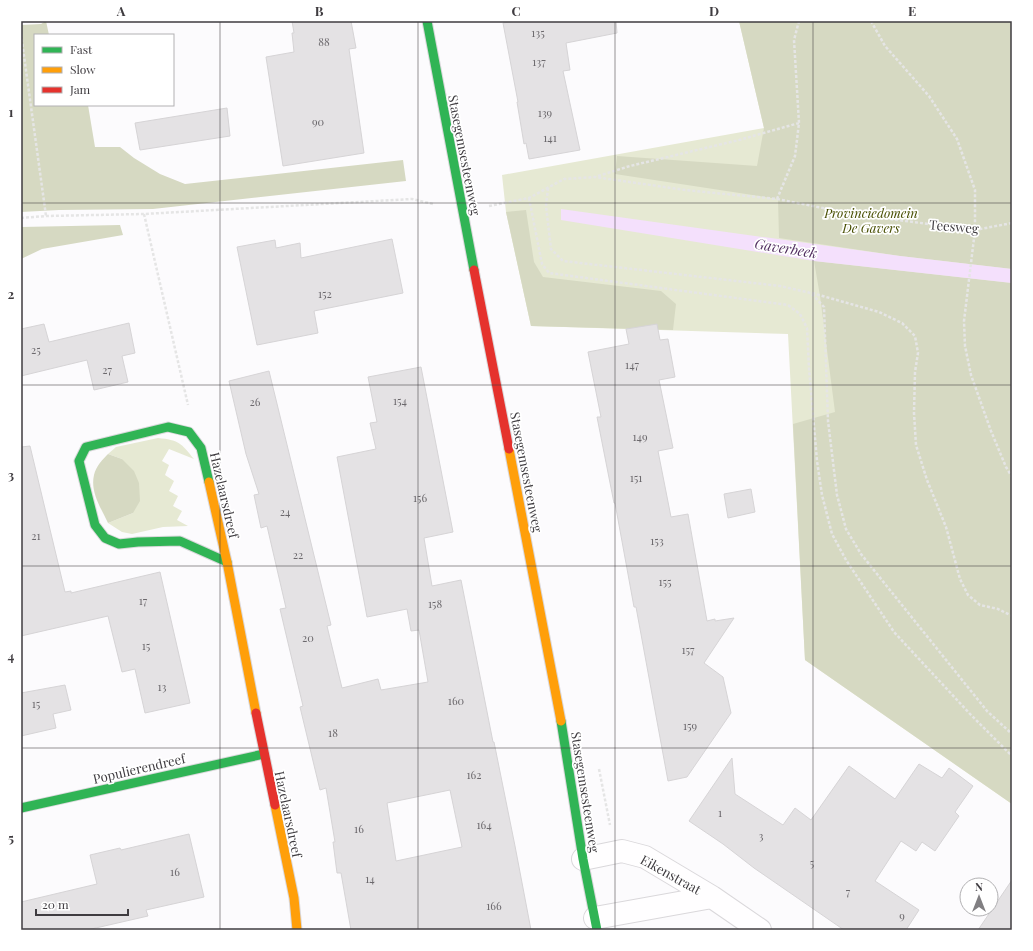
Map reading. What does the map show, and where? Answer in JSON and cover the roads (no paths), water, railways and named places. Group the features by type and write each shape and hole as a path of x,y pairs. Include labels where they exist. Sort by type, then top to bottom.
{"street":[{"name":"Stasegemsesteenweg","path":"427,21 450,147 560,705 583,859 596,924"},
{"name":"Hazelaarsdreef","path":"226,562 180,541 119,544 105,538 95,525 79,461 86,447 168,427 189,432 201,448 226,562 294,898 297,930"},
{"name":"Populierendreef","path":"21,808 264,754"},
{"name":"Eikenstraat","path":"583,859 622,851 644,857 712,897 760,930"},
{"name":"Eikenstraat","path":"596,924 712,897"}],"water":[{"name":"Gaverbeek","path":"561,209 900,256 1012,269 1012,283 814,261 561,220"}],"park label":[{"name":"Provinciedomein De Gavers","path":"871,220"}]}
